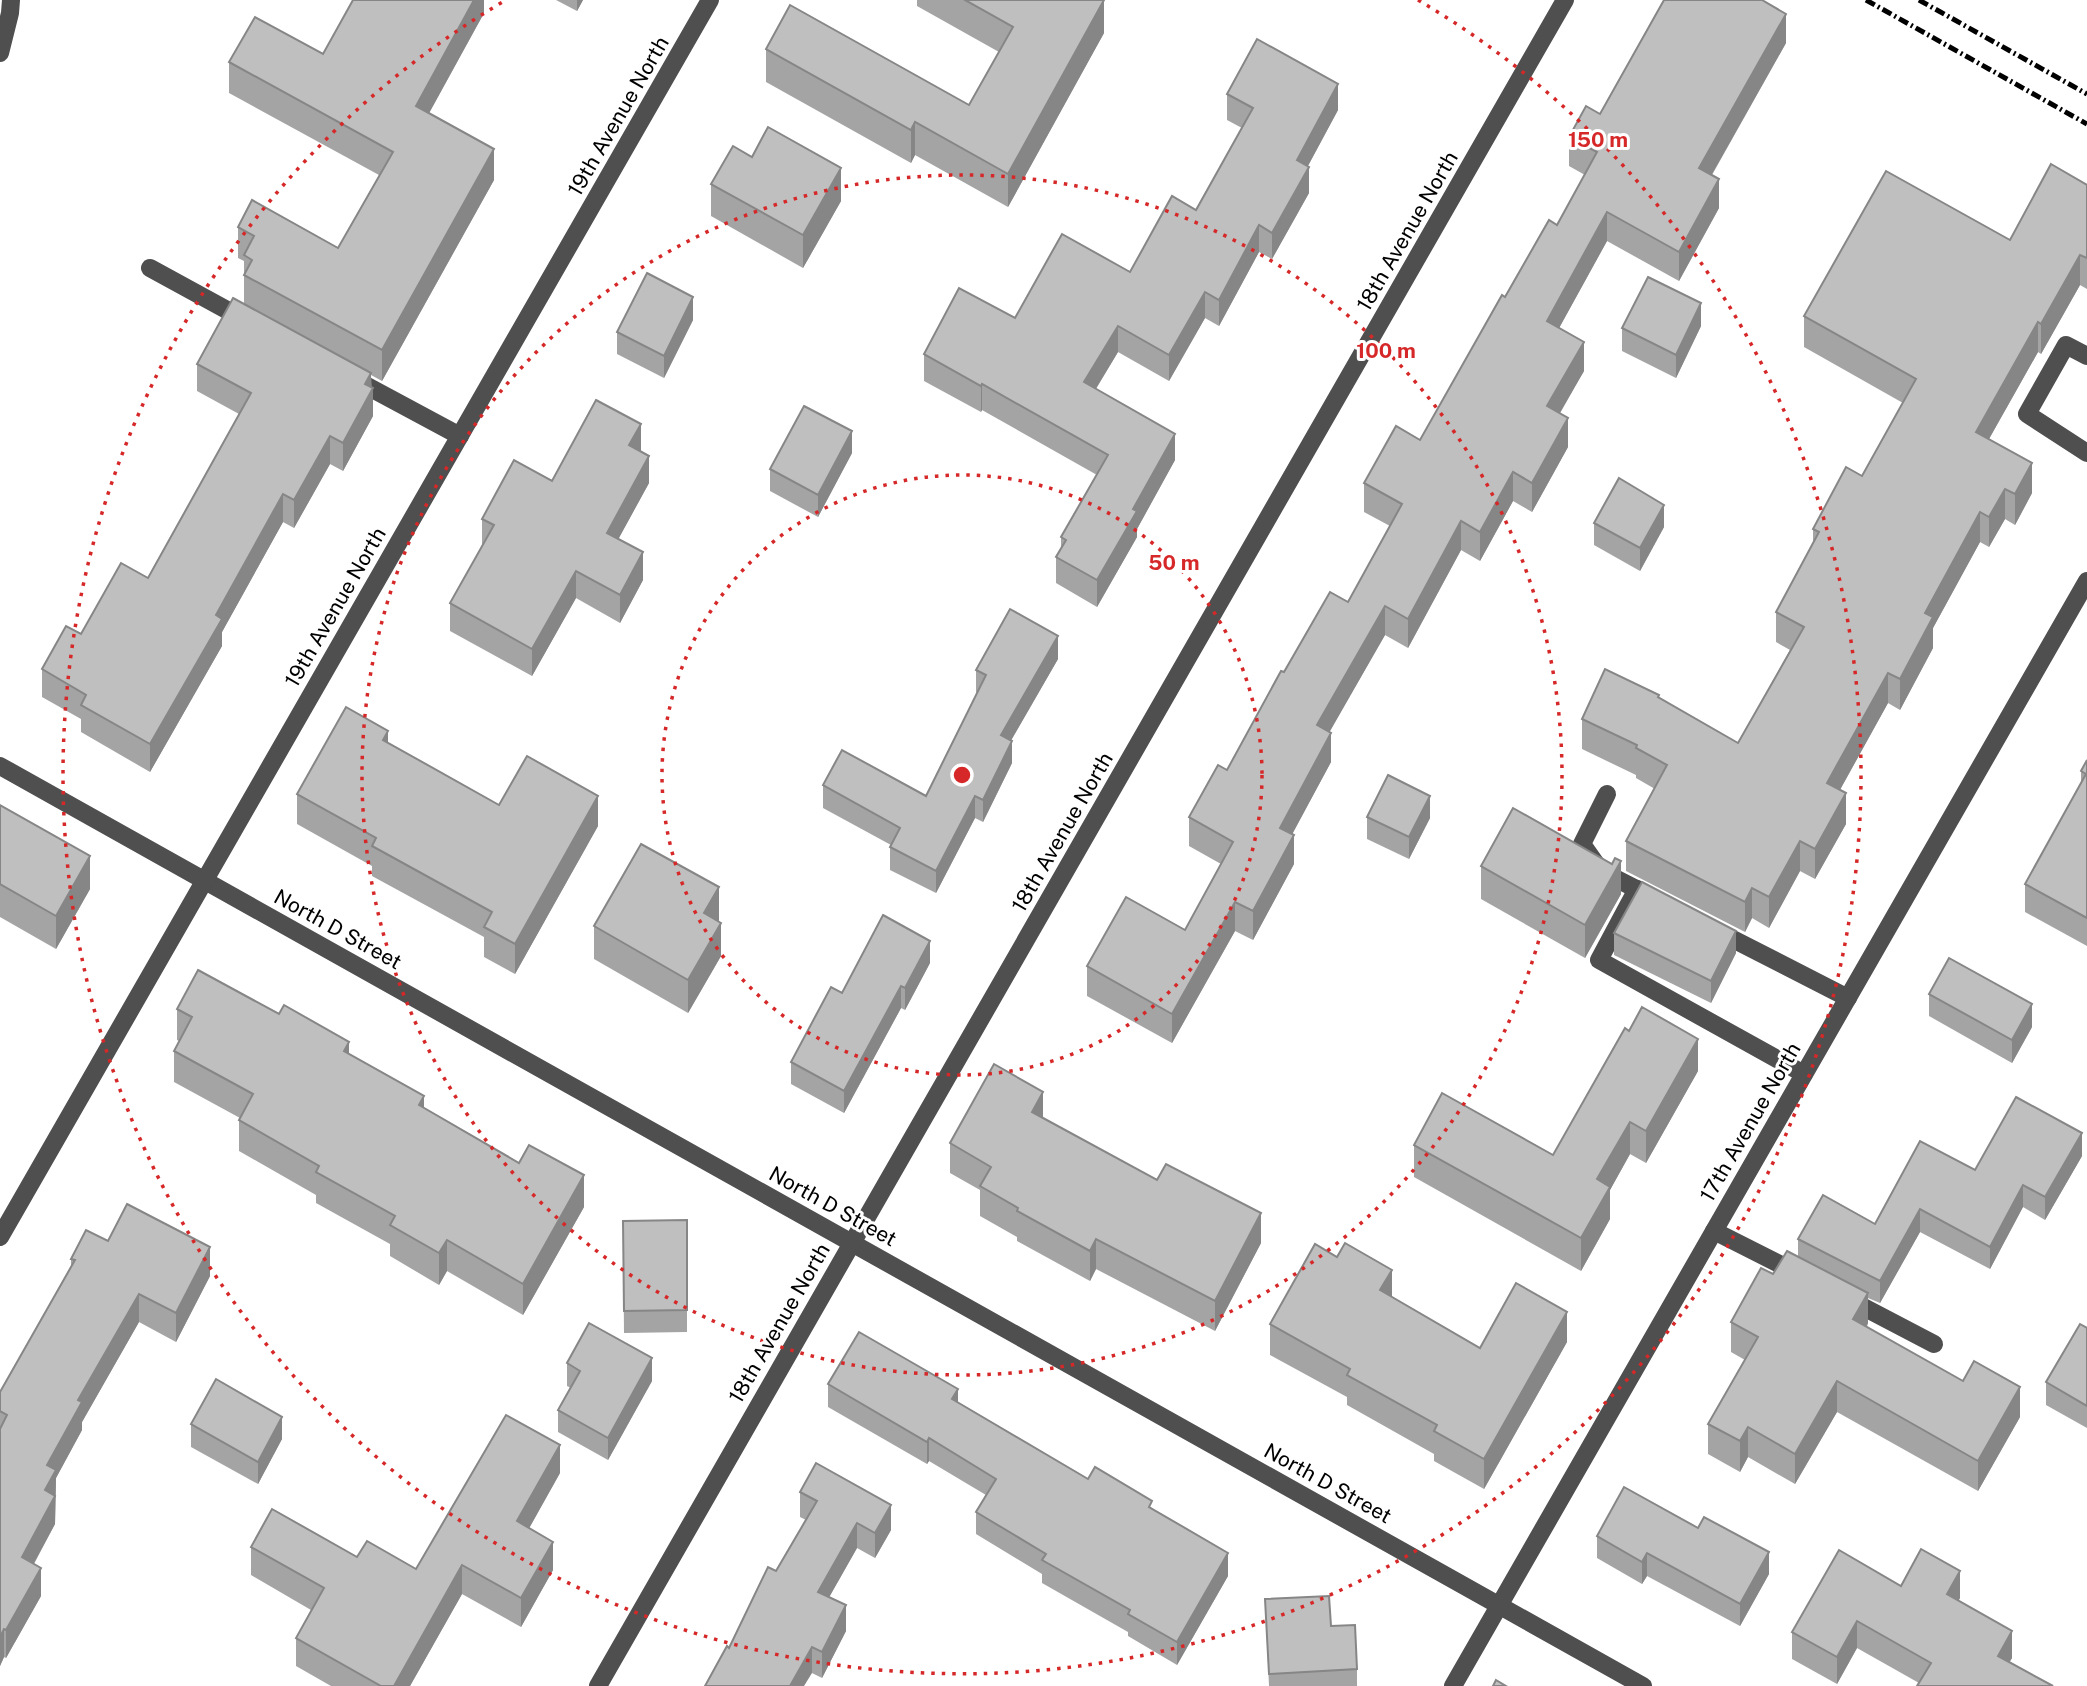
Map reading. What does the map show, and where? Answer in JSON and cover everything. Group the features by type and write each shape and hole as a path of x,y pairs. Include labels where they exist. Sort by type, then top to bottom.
{"street":[{"path":"0,53 11,0"},
{"name":"19th Avenue North","path":"0,1237 710,0"},
{"name":"18th Avenue North","path":"598,1686 1565,0"},
{"path":"149,268 257,327"},
{"path":"2087,356 2066,345 2027,414 2087,453"},
{"path":"341,372 460,436"},
{"name":"17th Avenue North","path":"1453,1686 2087,581"},
{"name":"North D Street","path":"0,766 1643,1686"},
{"path":"1607,794 1582,844 1601,871 1674,908"},
{"path":"1637,889 1598,961 1804,1074"},
{"path":"1699,921 1848,998"},
{"path":"1714,1231 1812,1281"},
{"path":"1836,1294 1934,1344"}],"building":[{"path":"353,0 474,0 416,106 494,149 382,350 244,275 252,260 244,255 254,236 238,227 252,200 338,248 393,152 229,62 255,17 323,54"},
{"path":"965,0 1104,0 1008,174 915,122 911,130 766,49 790,5 969,105 1013,27"},
{"path":"1664,0 1762,0 1786,14 1699,168 1719,179 1679,252 1607,212 1547,321 1584,342 1547,406 1568,418 1532,483 1513,472 1480,532 1461,521 1408,619 1385,606 1317,725 1331,733 1280,828 1294,835 1253,911 1235,902 1172,1014 1087,966 1126,897 1185,930 1233,842 1189,817 1218,765 1227,770 1281,671 1284,672 1330,592 1348,602 1402,504 1364,483 1396,426 1420,440 1502,295 1505,297 1549,220 1557,225 1597,152 1569,137 1586,106 1600,114"},
{"path":"1257,39 1338,84 1297,160 1309,167 1272,233 1259,225 1219,300 1205,292 1169,355 1118,326 1084,382 1175,434 1133,509 1137,511 1097,580 1056,557 1066,540 1061,537 1108,455 924,354 959,288 1015,318 1062,234 1130,272 1172,196 1196,210 1253,108 1227,94"},
{"path":"768,127 841,168 803,235 711,184 733,146 752,157"},
{"path":"2051,164 2087,185 2087,258 2080,255 2041,324 2038,322 1976,432 2032,463 2015,494 2005,489 1989,517 1980,512 1925,613 1933,617 1900,679 1888,673 1827,783 1846,793 1815,849 1800,841 1769,897 1752,888 1745,902 1626,841 1667,765 1636,748 1637,745 1582,719 1605,669 1659,695 1658,697 1738,743 1804,627 1776,612 1819,532 1813,529 1846,467 1862,476 1916,379 1804,316 1886,171 2010,240"},
{"path":"647,273 693,297 664,356 617,332"},
{"path":"1648,277 1701,303 1676,355 1622,328"},
{"path":"233,298 371,373 365,384 373,388 343,443 330,436 294,500 283,494 216,615 222,619 150,744 81,705 86,695 42,669 66,626 81,634 121,563 148,578 251,393 197,364"},
{"path":"596,400 641,424 629,445 649,456 607,533 643,552 620,595 576,571 532,649 450,603 494,525 482,519 514,460 552,481"},
{"path":"804,406 852,431 818,495 770,469"},
{"path":"1619,478 1664,505 1640,548 1594,523"},
{"path":"1010,609 1058,636 1001,735 1012,741 983,800 975,796 936,871 890,847 900,828 823,785 842,750 926,796 986,675 976,670"},
{"path":"346,707 388,731 383,740 499,805 527,756 598,796 515,944 484,927 492,912 372,846 376,838 297,794"},
{"path":"2087,760 2087,918 2025,884 2086,774 2081,771"},
{"path":"1388,775 1430,796 1409,837 1367,817"},
{"path":"0,805 90,856 56,916 0,884"},
{"path":"1513,808 1612,864 1615,858 1621,861 1585,925 1481,866"},
{"path":"641,844 719,887 704,913 721,923 688,980 594,926"},
{"path":"1642,882 1736,931 1711,981 1614,933"},
{"path":"883,915 930,941 905,988 901,986 844,1091 791,1062 831,987 842,993"},
{"path":"1949,958 2032,1004 2012,1040 1929,994"},
{"path":"198,970 279,1014 284,1005 349,1042 344,1051 424,1096 419,1105 519,1163 529,1145 584,1175 523,1284 447,1240 439,1253 390,1225 395,1216 316,1172 319,1166 239,1120 253,1094 174,1051 192,1017 177,1009"},
{"path":"1642,1007 1698,1039 1646,1131 1630,1122 1597,1179 1610,1187 1581,1238 1414,1145 1442,1093 1553,1155 1625,1028 1629,1031"},
{"path":"994,1064 1043,1092 1032,1112 1157,1180 1166,1164 1261,1213 1215,1301 1096,1239 1090,1251 1017,1211 1018,1208 980,1186 991,1167 950,1143"},
{"path":"2016,1097 2082,1133 2045,1197 2023,1185 1990,1247 1920,1209 1880,1281 1798,1239 1823,1195 1875,1224 1920,1141 1975,1170"},
{"path":"127,1204 210,1247 176,1313 139,1294 78,1400 82,1402 47,1465 56,1470 45,1490 55,1496 22,1557 41,1568 0,1637 0,1429 7,1415 0,1411 0,1392 75,1260 71,1259 86,1230 108,1241"},
{"path":"687,1220 687,1310 624,1311 623,1221"},
{"path":"1345,1243 1392,1270 1380,1290 1480,1348 1516,1283 1567,1312 1484,1459 1434,1431 1437,1425 1347,1375 1350,1369 1270,1324 1315,1244 1337,1257"},
{"path":"1787,1251 1868,1293 1853,1319 1963,1381 1974,1361 2020,1387 1978,1461 1837,1381 1795,1454 1748,1427 1740,1441 1708,1424 1758,1337 1731,1322 1761,1268 1773,1274"},
{"path":"589,1323 652,1358 608,1438 558,1410 580,1371 567,1363"},
{"path":"2080,1324 2087,1328 2087,1406 2046,1382"},
{"path":"859,1332 958,1389 952,1399 1088,1479 1095,1467 1152,1501 1149,1507 1228,1553 1177,1642 1128,1614 1130,1610 1042,1560 1046,1554 976,1512 996,1479 929,1438 927,1442 828,1384"},
{"path":"216,1379 282,1417 258,1462 191,1424"},
{"path":"506,1415 560,1445 517,1521 553,1542 521,1598 462,1565 394,1686 381,1686 296,1638 324,1588 251,1547 272,1509 357,1557 367,1541 416,1569"},
{"path":"816,1463 891,1505 875,1533 857,1523 818,1592 846,1605 822,1652 812,1647 790,1686 705,1686 727,1646 729,1648 768,1567 776,1571 817,1501 800,1492"},
{"path":"1624,1487 1698,1528 1704,1517 1769,1552 1740,1604 1647,1553 1642,1562 1597,1536"},
{"path":"1921,1549 1960,1571 1947,1594 2012,1631 1998,1656 2053,1686 1917,1686 1931,1663 1857,1621 1837,1657 1792,1632 1839,1550 1901,1586"},
{"path":"1329,1596 1331,1626 1355,1625 1357,1669 1269,1674 1265,1599"},
{"path":"1496,1680 1506,1686 1493,1686"}],"railway":[{"path":"1866,0 2087,124"},
{"path":"1919,0 2087,94"}]}
